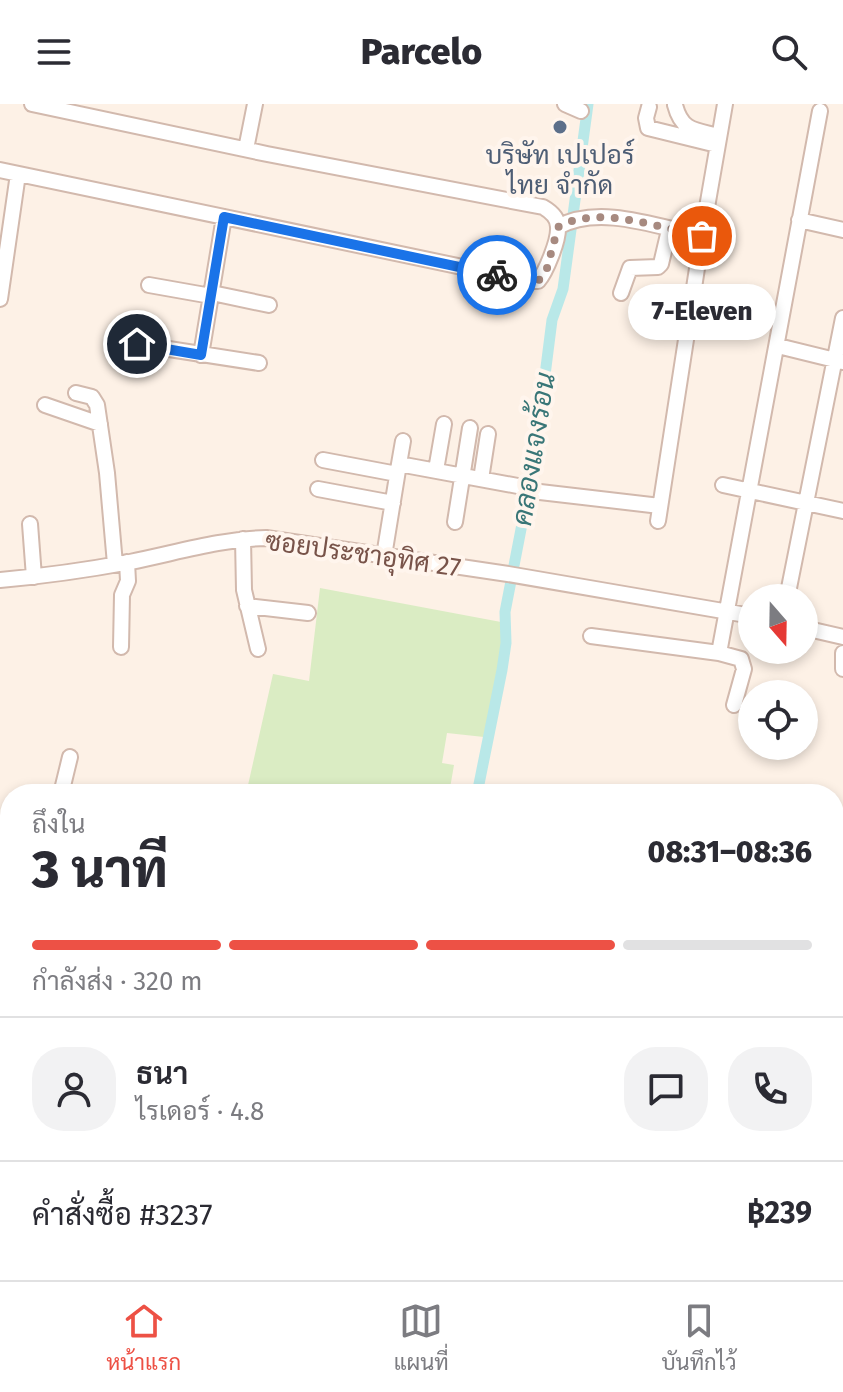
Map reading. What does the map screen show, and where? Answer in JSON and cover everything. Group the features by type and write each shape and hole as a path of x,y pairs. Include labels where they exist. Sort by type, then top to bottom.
{"street":[{"path":"32,104 543,207 561,226"},
{"path":"246,149 255,104"},
{"path":"565,104 581,111"},
{"path":"540,492 659,513 725,104"},
{"path":"675,105 678,118 689,128 718,141"},
{"path":"649,107 646,118 648,128 718,141"},
{"path":"719,653 820,111"},
{"path":"0,170 529,281 538,281 546,272 561,226"},
{"path":"0,299 2,267 18,174"},
{"path":"561,226 584,217 604,216 702,236"},
{"path":"201,355 224,217"},
{"path":"799,220 843,230"},
{"path":"621,293 630,268 658,267 661,264 669,230"},
{"path":"149,285 269,305"},
{"path":"790,584 838,361 843,318"},
{"path":"137,344 259,363"},
{"path":"778,346 838,361"},
{"path":"76,393 92,397 97,405 121,563 128,581 122,595 121,647"},
{"path":"45,405 100,424"},
{"path":"436,470 444,424"},
{"path":"455,522 470,428"},
{"path":"481,479 488,434"},
{"path":"384,556 403,441"},
{"path":"323,460 436,470 523,487"},
{"path":"723,485 843,511"},
{"path":"318,489 393,503"},
{"path":"30,524 34,577"},
{"name":"ซอยประชาอุทิศ 27","path":"0,580 121,563 243,539 266,538 512,574 738,613"},
{"path":"243,539 242,566 247,606 258,649"},
{"path":"247,606 308,613"},
{"path":"818,631 843,637"},
{"path":"591,636 719,653 741,659 744,663 734,705"},
{"path":"843,653 843,669"},
{"path":"63,784 70,757"}],"green space":[{"path":"320,588 501,622 502,663 484,737 447,733 442,763 454,765 451,784 248,784 273,674 309,681"}],"waterway":[{"name":"คลองแจงร้อน","path":"479,784 502,670 506,643 505,612 534,462 552,320 563,289 588,104"}],"way so far":[{"path":"497,275 538,281 546,272 558,227 584,217 604,216 702,236"}],"place":[{"name":"บริษัท เปเปอร์ ไทย จำกัด","path":"560,127"},
{"name":"7-Eleven","path":"702,236"}],"route":[{"path":"137,344 201,355 224,217 497,275"}]}
